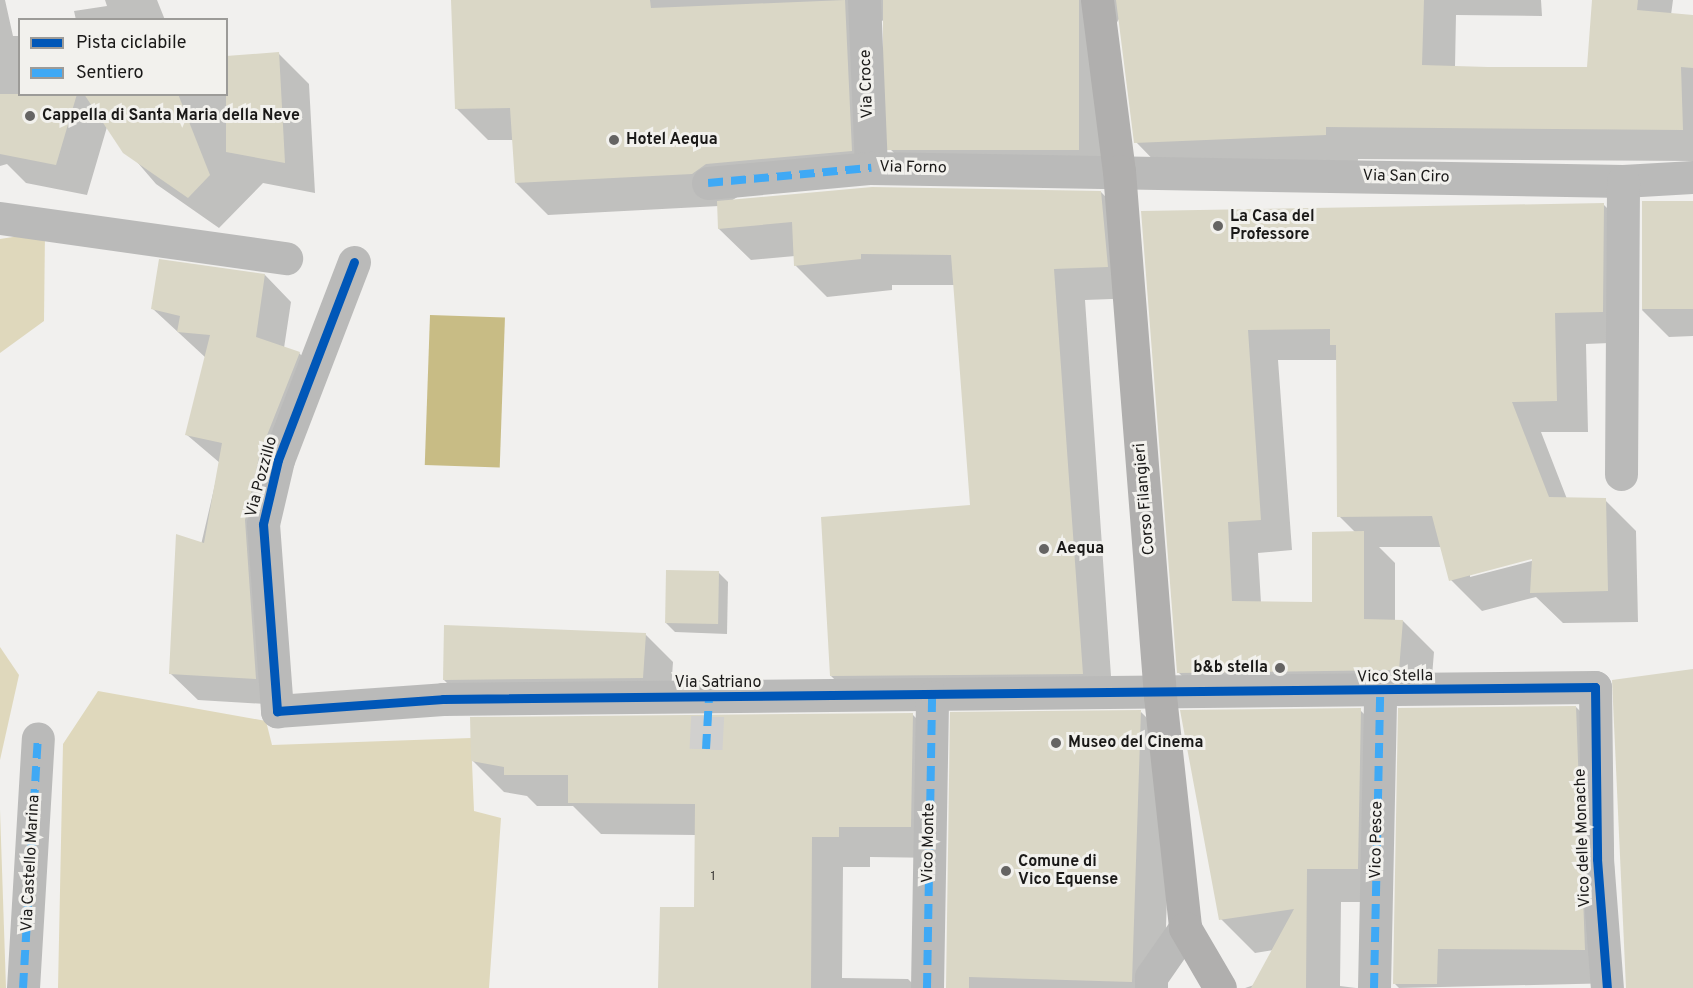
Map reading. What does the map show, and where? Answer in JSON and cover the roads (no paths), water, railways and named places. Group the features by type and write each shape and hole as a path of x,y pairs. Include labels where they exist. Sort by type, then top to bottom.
{"street":[{"name":"Via Croce","path":"864,0 871,168"},
{"name":"Corso Filangieri","path":"1097,0 1119,171 1160,696 1185,928 1220,988"},
{"name":"Via Forno","path":"708,183 871,168 1119,171"},
{"name":"Via San Ciro","path":"1119,171 1623,181 1693,177"},
{"path":"1620,474 1623,181"},
{"path":"0,218 286,258"},
{"name":"Via Pozzillo","path":"277,711 263,524 278,460 354,262"},
{"name":"Vico Stella","path":"1160,696 1595,687"},
{"name":"Vico delle Monache","path":"1595,687 1597,859 1606,988"},
{"name":"Vico Pesce","path":"1374,988 1380,693"},
{"name":"Via Satriano","path":"277,711 443,699 708,703 932,697 1160,696"},
{"name":"Vico Monte","path":"927,988 932,697"},
{"name":"Via Castello Marina","path":"23,988 38,738"},
{"path":"1151,988 1151,977 1185,928"}],"tunnel":[{"path":"706,749 708,709"}],"place":[{"name":"Cappella di Santa Maria della Neve","path":"30,116"},
{"name":"Hotel Aequa","path":"614,140"},
{"name":"La Casa del Professore","path":"1218,226"},
{"name":"Aequa","path":"1044,549"},
{"name":"b&b stella","path":"1280,668"},
{"name":"Museo del Cinema","path":"1056,743"},
{"name":"Comune di Vico Equense","path":"1006,871"}]}
